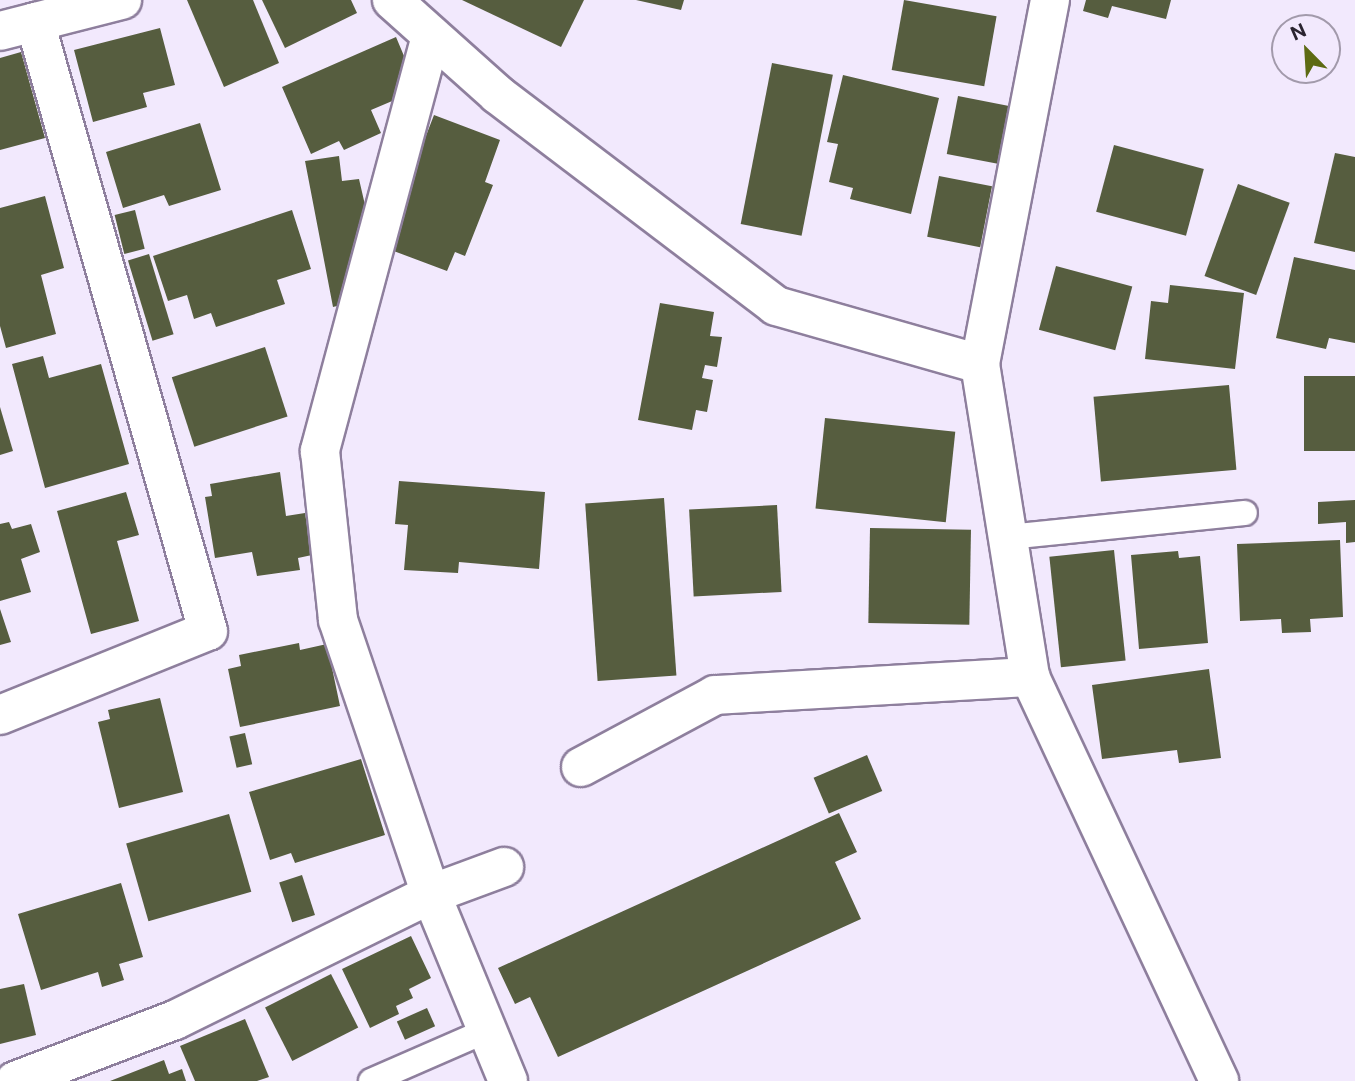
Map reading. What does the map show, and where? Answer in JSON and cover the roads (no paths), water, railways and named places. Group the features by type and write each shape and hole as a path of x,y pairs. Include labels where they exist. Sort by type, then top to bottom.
{"street":[{"path":"0,715 208,631 17,27 122,0"},
{"path":"1043,2 980,364 1030,677 1219,1081"},
{"path":"418,15 497,94 776,306 980,364"},
{"path":"418,15 320,451 338,620 431,894 509,1081"},
{"path":"581,767 715,695 1030,677"},
{"path":"15,1081 175,1020 431,894 504,867"}],"lane":[{"path":"1009,537 1245,513"},
{"path":"371,1081 488,1030"}]}
